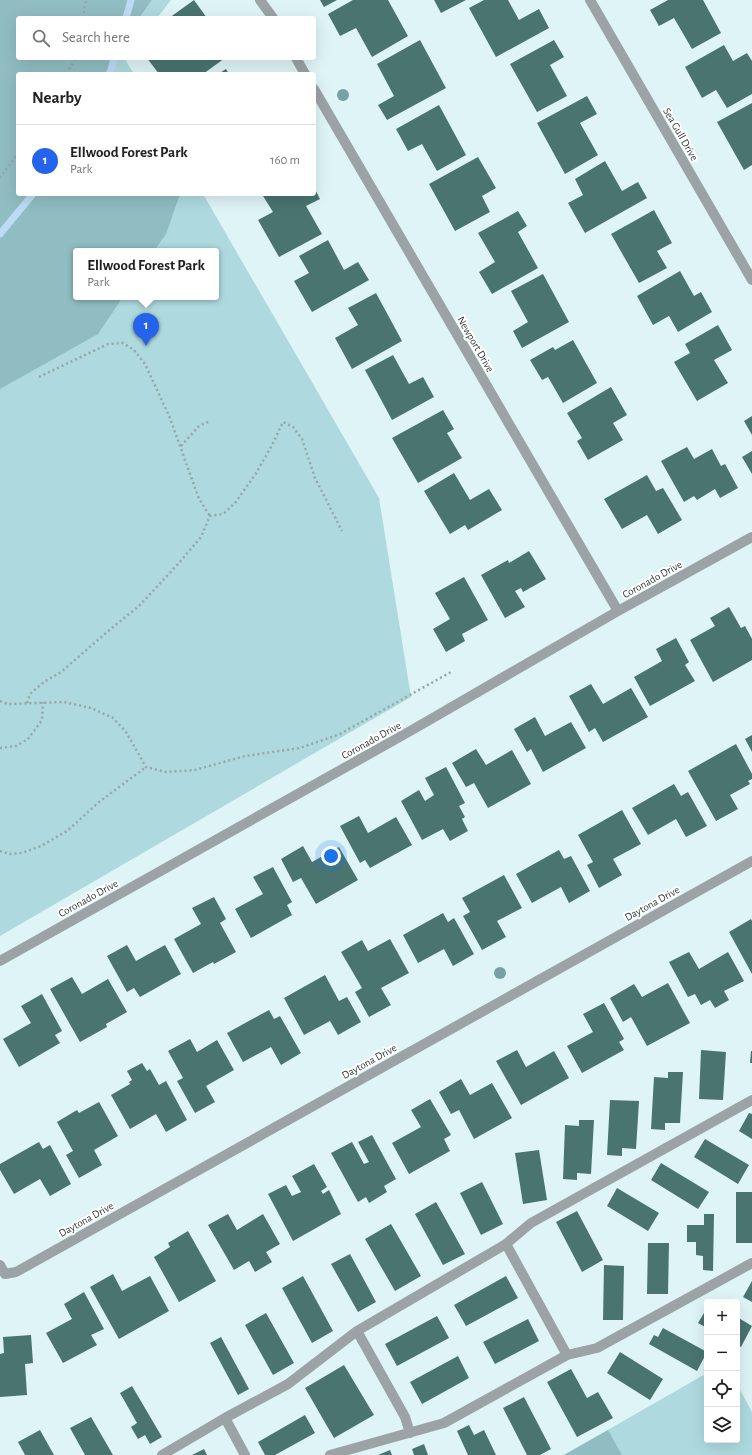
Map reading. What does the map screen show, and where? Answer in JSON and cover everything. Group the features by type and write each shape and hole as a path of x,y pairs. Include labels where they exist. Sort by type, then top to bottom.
{"street":[{"path":"260,0 272,16"},
{"name":"Sea Gull Drive","path":"590,0 752,280"},
{"path":"297,60 304,72"},
{"name":"Newport Drive","path":"316,92 618,612"},
{"name":"Coronado Drive","path":"0,961 752,537"},
{"name":"Daytona Drive","path":"0,1266 5,1274 16,1272 752,861"},
{"path":"162,1455 225,1418 288,1384 357,1331 506,1244 531,1223 752,1100"},
{"path":"506,1244 567,1355"},
{"path":"330,1455 444,1423 567,1355 597,1348 752,1263"},
{"path":"357,1331 405,1417 410,1433"},
{"path":"225,1418 245,1455"}],"path":[{"path":"83,16 86,0"},
{"path":"69,72 73,60"},
{"path":"0,178 16,156"},
{"path":"39,377 108,344 122,343 134,350 145,364 170,418 199,499 210,516"},
{"path":"181,447 199,426 210,421"},
{"path":"210,516 223,514 235,503 255,475 283,422 293,427 302,439 315,478 342,531"},
{"path":"28,703 30,694 44,682 60,672 139,606 179,563 201,536 210,516"},
{"path":"0,702 8,704 64,702 92,708 113,718 126,732 146,767 166,772 195,770 245,756 300,748 340,734 451,672"},
{"path":"0,748 16,746 28,740 42,720 43,702"},
{"path":"0,851 10,854 22,853 41,846 67,831 99,802 146,767"}],"shaded area":[{"path":"0,0 171,0 159,16 16,16 16,60 127,60 133,72 16,72 16,196 204,196 379,498 411,697 0,936"},
{"path":"0,0 152,0 140,16 16,16 16,60 112,60 106,72 16,72 16,196 179,196 166,234 156,248 73,248 73,300 121,300 98,334 0,389"},
{"path":"704,1375 704,1443 740,1443 740,1390 752,1412 752,1455 564,1455"},
{"path":"608,1430 622,1455 564,1455"}],"building":[{"path":"194,0 206,16 172,16"},
{"path":"320,0 337,0 324,7"},
{"path":"353,0 388,0 408,36 372,57 356,28 340,36 328,14"},
{"path":"434,0 466,0 441,13"},
{"path":"484,0 508,0 519,20 539,9 549,28 496,57 469,8"},
{"path":"668,0 703,0 721,33 692,49 674,18 659,26 650,10"},
{"path":"420,40 446,88 387,120 378,105 394,96 377,64"},
{"path":"554,40 564,57 550,65 567,96 537,112 510,64"},
{"path":"724,45 733,61 747,53 752,61 752,94 727,108 716,90 702,98 685,67"},
{"path":"148,60 222,60 206,72 158,72"},
{"path":"587,96 597,114 580,123 598,155 565,174 537,123"},
{"path":"752,103 752,165 744,170 717,122"},
{"path":"439,105 466,155 437,171 422,144 408,151 396,129"},
{"path":"478,157 496,188 482,196 490,212 455,231 429,184"},
{"path":"605,161 622,191 638,182 647,198 585,233 568,203 583,195 575,179"},
{"path":"316,191 320,199 306,206 322,234 279,257 258,220 273,212 263,196 316,196"},
{"path":"654,210 672,243 657,251 667,268 639,283 611,234"},
{"path":"518,211 527,226 518,232 538,268 492,294 479,272 495,262 478,233"},
{"path":"328,240 344,270 358,262 369,280 312,312 294,281 309,273 299,256"},
{"path":"680,271 694,296 701,292 712,312 678,332 669,316 653,325 637,296"},
{"path":"543,274 569,322 522,348 513,331 528,322 511,291"},
{"path":"376,293 402,341 352,369 335,338 358,325 348,308"},
{"path":"718,325 732,350 714,360 728,383 697,401 674,362 690,353 685,344"},
{"path":"573,340 597,383 563,403 548,377 542,380 530,360 553,347 555,350"},
{"path":"393,355 409,384 423,377 434,397 392,420 365,370"},
{"path":"611,387 627,415 613,423 623,440 588,460 577,441 582,438 567,413"},
{"path":"443,410 454,429 447,433 462,458 418,483 392,438"},
{"path":"752,416 752,435 744,421"},
{"path":"687,447 694,459 712,449 721,466 725,464 738,488 720,498 715,489 697,500 694,496 684,502 661,461"},
{"path":"752,451 752,474 742,457"},
{"path":"454,473 470,500 489,489 502,510 468,530 465,525 450,534 424,491"},
{"path":"647,475 656,491 663,488 682,520 658,534 647,515 622,529 604,499"},
{"path":"529,551 546,579 523,592 521,588 515,591 525,607 505,618 481,575 508,560 509,563"},
{"path":"464,577 488,620 462,634 465,641 446,652 433,629 450,619 435,593"},
{"path":"729,607 741,628 745,626 752,639 752,660 713,682 690,640 715,626 710,618"},
{"path":"676,638 689,662 685,665 695,681 650,706 634,677 662,661 656,649"},
{"path":"591,684 603,704 631,688 648,717 603,742 595,728 589,732 569,696"},
{"path":"535,717 545,736 571,722 586,748 543,772 531,749 527,752 514,729"},
{"path":"752,735 752,752 745,739"},
{"path":"736,744 752,774 752,779 748,781 750,784 730,795 738,809 716,821 688,771"},
{"path":"476,749 486,765 512,750 531,784 488,808 474,783 466,787 452,763"},
{"path":"446,767 465,803 459,806 465,817 462,819 468,831 450,841 443,829 422,840 401,801 419,790 425,801 434,795 425,778"},
{"path":"674,784 681,796 688,792 707,826 686,837 676,819 648,835 632,808"},
{"path":"622,810 641,844 613,859 622,875 599,888 587,865 593,862 578,835"},
{"path":"359,816 368,833 396,817 412,845 370,868 365,860 360,863 340,826"},
{"path":"303,846 312,862 339,847 358,880 316,904 301,878 293,882 281,859"},
{"path":"559,850 564,859 571,856 590,891 569,903 561,887 532,903 516,874"},
{"path":"273,867 292,902 287,905 292,915 251,938 235,909 263,894 253,877"},
{"path":"504,875 522,908 497,921 506,937 482,950 463,916 470,912 462,898"},
{"path":"214,897 226,919 220,923 236,952 193,973 174,939 201,924 192,908"},
{"path":"443,913 448,922 454,918 474,954 453,966 444,949 418,963 403,935"},
{"path":"751,919 752,921 752,974 729,932"},
{"path":"390,939 409,973 381,988 391,1005 369,1017 355,992 362,988 341,952 362,940 368,951"},
{"path":"127,945 136,961 165,945 181,974 140,997 134,988 127,992 107,956"},
{"path":"689,952 699,969 728,952 744,981 724,991 729,1000 715,1008 710,1000 701,1005 695,994 688,997 669,962"},
{"path":"325,975 339,1001 347,997 361,1022 338,1035 330,1021 304,1035 284,998"},
{"path":"72,977 82,994 108,979 127,1012 106,1024 107,1027 80,1042 50,989"},
{"path":"668,983 690,1023 647,1046 631,1017 623,1022 610,998 634,984 642,997"},
{"path":"42,994 62,1031 55,1035 60,1043 19,1067 3,1039 31,1023 21,1006"},
{"path":"604,1003 624,1039 619,1042 624,1050 582,1073 567,1046 593,1032 583,1014"},
{"path":"269,1010 274,1019 280,1016 301,1053 281,1065 271,1047 243,1062 227,1033"},
{"path":"190,1039 197,1052 217,1040 234,1070 206,1086 215,1102 195,1113 177,1081 183,1078 168,1051"},
{"path":"517,1050 526,1067 554,1051 569,1078 521,1105 496,1061"},
{"path":"701,1050 726,1052 723,1100 699,1099"},
{"path":"751,1051 752,1063 750,1063"},
{"path":"142,1063 147,1071 150,1069 159,1085 166,1081 187,1120 166,1132 156,1114 130,1129 111,1095 130,1084 129,1082 132,1080 127,1071"},
{"path":"668,1072 683,1072 680,1123 665,1123 665,1130 651,1129 654,1077 668,1078"},
{"path":"461,1079 470,1095 492,1083 512,1118 474,1139 459,1110 451,1114 439,1092"},
{"path":"430,1099 451,1135 444,1139 450,1151 409,1174 392,1143 421,1127 411,1110"},
{"path":"610,1100 639,1101 636,1149 622,1148 622,1156 607,1155"},
{"path":"99,1102 118,1136 94,1150 102,1165 79,1178 66,1155 73,1151 57,1122 77,1110 79,1113"},
{"path":"749,1113 752,1114 752,1139 739,1131"},
{"path":"579,1120 594,1120 591,1174 577,1173 577,1180 563,1179 565,1125 579,1126"},
{"path":"372,1135 396,1179 384,1186 387,1192 369,1203 366,1197 358,1202 331,1153 352,1142 364,1164 369,1162 358,1142"},
{"path":"705,1139 749,1165 738,1184 694,1157"},
{"path":"39,1142 43,1149 50,1145 71,1184 50,1196 40,1179 14,1194 0,1170 0,1164"},
{"path":"539,1150 547,1200 523,1204 515,1153"},
{"path":"661,1163 709,1192 698,1209 651,1180"},
{"path":"314,1164 327,1187 321,1191 323,1194 329,1190 341,1214 293,1241 268,1194 286,1185 292,1196 301,1192 292,1176"},
{"path":"482,1182 503,1224 481,1235 460,1193"},
{"path":"617,1188 659,1213 648,1231 607,1206"},
{"path":"736,1192 752,1192 752,1243 736,1243"},
{"path":"436,1202 465,1254 443,1265 415,1214"},
{"path":"577,1211 603,1260 582,1272 556,1222"},
{"path":"228,1214 237,1230 263,1214 280,1244 266,1252 272,1262 255,1272 249,1261 234,1270 208,1225"},
{"path":"704,1214 714,1214 713,1271 703,1270 703,1256 696,1255 696,1242 687,1242 687,1225 704,1225"},
{"path":"391,1224 421,1276 395,1291 365,1239"},
{"path":"188,1231 216,1281 179,1302 154,1257 170,1247 168,1243"},
{"path":"648,1243 669,1243 668,1294 647,1294"},
{"path":"350,1254 376,1302 358,1312 331,1264"},
{"path":"604,1265 624,1266 623,1320 603,1320"},
{"path":"113,1274 122,1291 150,1276 169,1311 119,1339 90,1287"},
{"path":"303,1276 333,1331 312,1343 282,1288"},
{"path":"506,1276 518,1298 466,1326 454,1305"},
{"path":"752,1281 752,1302 743,1297"},
{"path":"84,1292 104,1329 91,1335 97,1345 63,1363 46,1333 72,1319 64,1304"},
{"path":"266,1313 294,1363 273,1375 245,1325"},
{"path":"704,1313 704,1326 698,1323"},
{"path":"437,1316 449,1338 397,1366 385,1344"},
{"path":"528,1319 539,1341 495,1364 483,1342"},
{"path":"740,1319 752,1326 740,1346"},
{"path":"663,1328 704,1350 704,1358 697,1371 649,1344 654,1335 658,1337"},
{"path":"31,1335 33,1363 25,1364 27,1395 0,1397 0,1354 4,1353 3,1337"},
{"path":"221,1337 249,1389 238,1395 210,1343"},
{"path":"620,1352 663,1379 650,1400 607,1373"},
{"path":"458,1356 469,1378 422,1404 410,1382"},
{"path":"344,1365 374,1415 334,1438 305,1388"},
{"path":"571,1369 587,1398 598,1392 613,1418 577,1437 547,1382"},
{"path":"132,1386 162,1437 150,1444 145,1435 138,1439 131,1427 137,1423 120,1393"},
{"path":"524,1397 551,1449 540,1455 527,1455 503,1408"},
{"path":"305,1415 315,1433 275,1455 265,1455 258,1442"},
{"path":"91,1417 113,1455 85,1455 70,1428"},
{"path":"469,1425 474,1435 484,1430 496,1455 468,1455 457,1431"},
{"path":"40,1430 54,1455 25,1455 18,1442"},
{"path":"424,1444 428,1455 414,1455 412,1449"},
{"path":"204,1449 207,1455 192,1455"},
{"path":"390,1450 392,1455 378,1455"}],"waterway":[{"path":"127,16 131,0"},
{"path":"110,72 114,60"},
{"path":"0,234 31,196"}],"place":[{"name":"Ellwood Forest Park","path":"146,346"}]}
